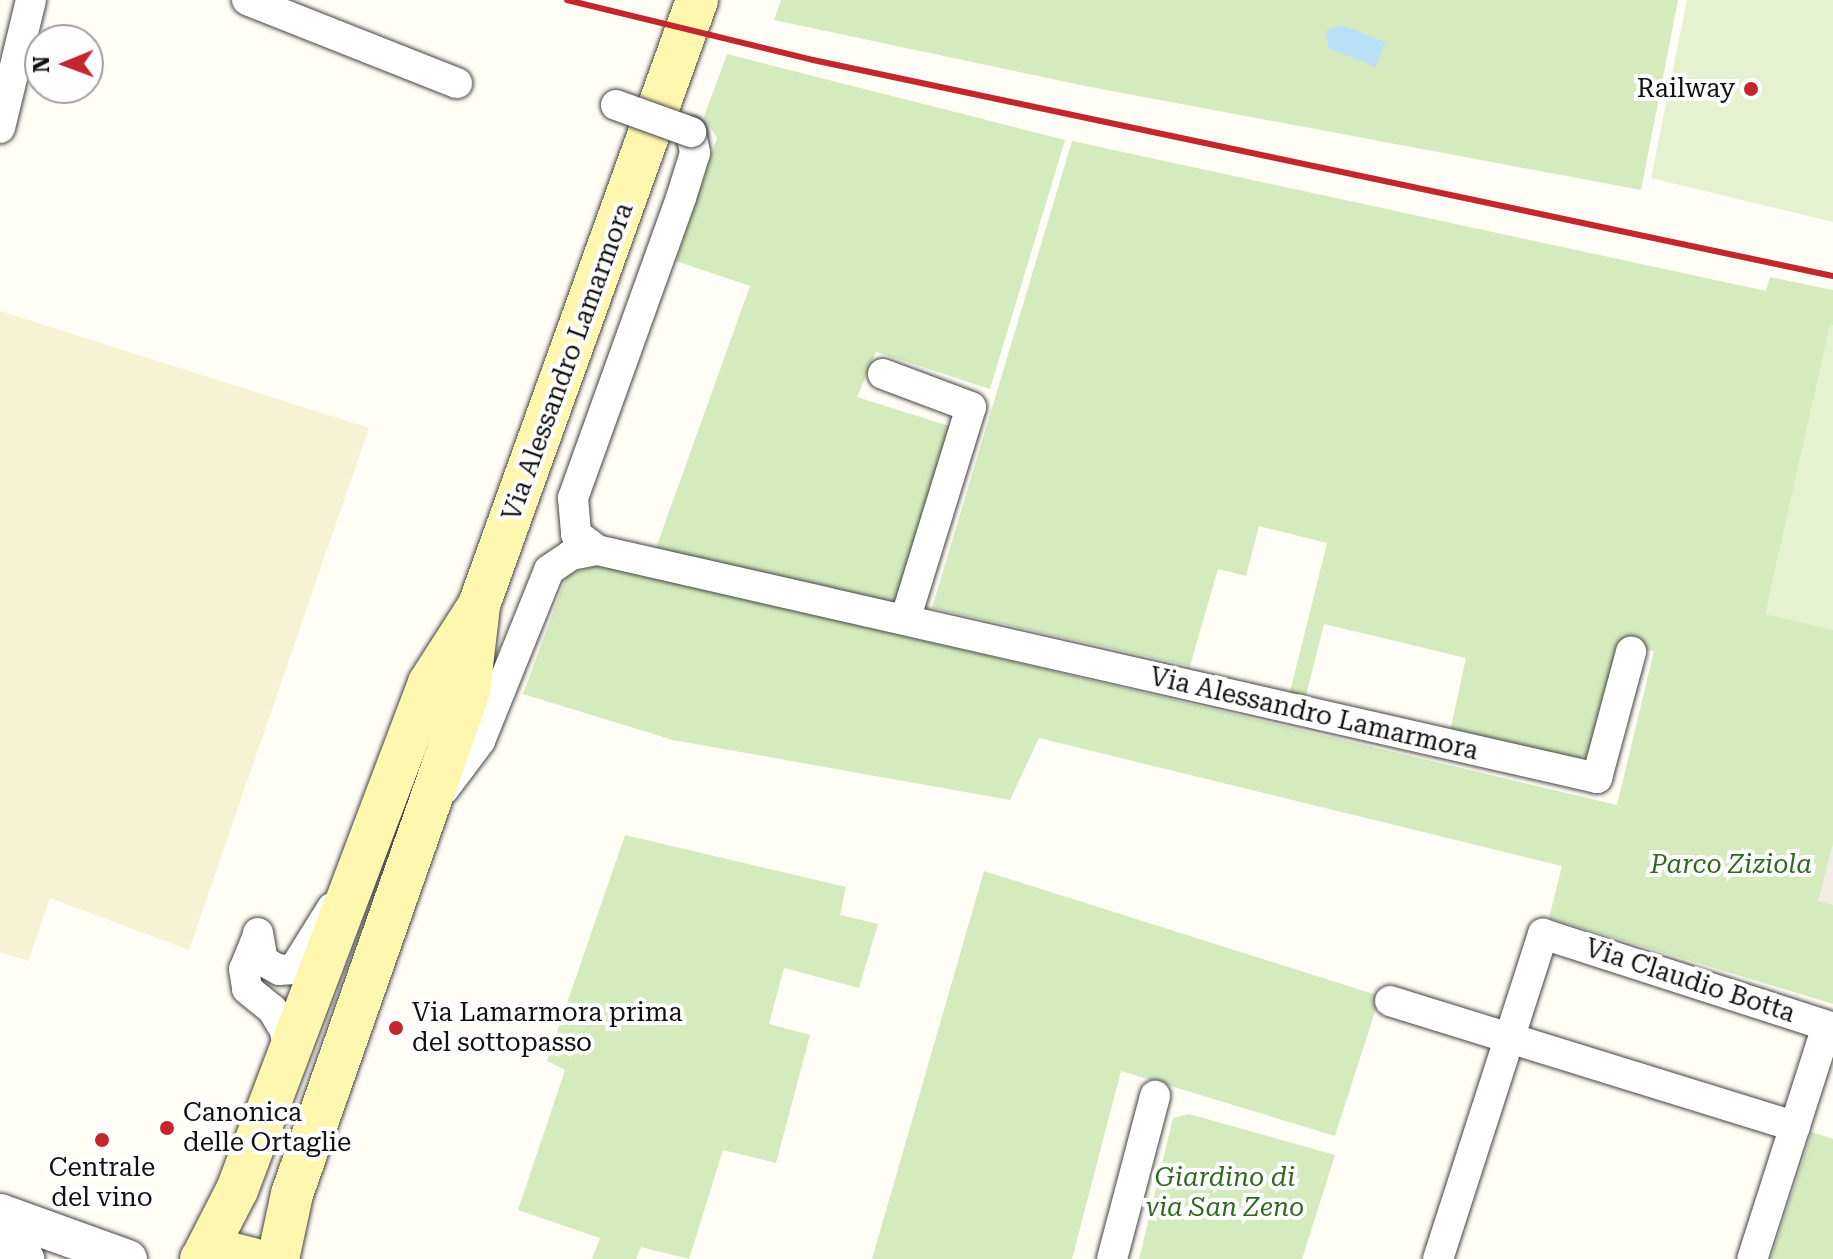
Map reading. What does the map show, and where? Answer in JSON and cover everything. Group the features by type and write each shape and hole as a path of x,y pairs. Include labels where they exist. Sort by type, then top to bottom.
{"main road":[{"name":"Via Alessandro Lamarmora","path":"202,1259 237,1190 289,1056 347,890 429,683 479,605 697,0"},
{"name":"Via Alessandro Lamarmora","path":"278,1259 292,1194 431,807 469,691 479,605"},
{"path":"202,1259 229,1253 253,1259"}],"street":[{"path":"0,128 31,0"},
{"path":"247,0 457,83"},
{"name":"Via Alessandro Lamarmora","path":"597,550 576,534 573,498 695,153 691,132 616,105"},
{"path":"883,374 971,407 905,620"},
{"name":"Via Alessandro Lamarmora","path":"431,807 480,741 549,570 571,555 597,550 1597,778 1631,652"},
{"name":"Via Alessandro Lamarmora","path":"289,1056 285,1031 272,1009 247,989 244,969 258,933 263,961 279,970 294,969 317,925 347,890"},
{"name":"Via Claudio Botta","path":"1509,1041 1543,934 1827,1026 1752,1259"},
{"path":"1390,1001 1509,1041 1795,1126"},
{"path":"1438,1259 1509,1041"},
{"path":"1112,1259 1155,1096"},
{"path":"0,1213 128,1259"},
{"path":"0,1250 25,1259"}],"shaded area":[{"path":"0,311 369,428 189,950 50,898 28,961 0,952"},
{"path":"1833,844 1833,905 1818,901"}],"green space":[{"path":"781,0 1678,0 1641,190 1085,86 774,20"},
{"name":"Railway","path":"1687,0 1833,0 1833,222 1651,178"},
{"path":"727,54 1065,140 990,389 876,352 857,397 952,427 896,605 656,548 750,286 676,261 717,138 704,117"},
{"name":"Parco Ziziola","path":"1072,141 1766,291 1770,277 1833,290 1833,1004 1549,918 1562,866 1039,738 1010,800 673,740 523,694 567,575 601,564 1617,805 1654,651 1617,644 1591,753 1569,763 1449,736 1466,658 1324,624 1302,711 1286,708 1327,543 1259,526 1246,576 1218,569 1190,666 932,608"},
{"path":"1830,325 1833,325 1833,630 1765,614"},
{"path":"625,835 846,887 840,915 878,924 859,988 784,968 769,1024 810,1035 776,1163 723,1150 689,1259 641,1247 636,1259 592,1259 600,1238 518,1210 565,1070 547,1061"},
{"path":"984,871 1380,996 1335,1136 1121,1071 1072,1259 872,1259"},
{"name":"Giardino di via San Zeno","path":"1189,1114 1335,1155 1302,1259 1139,1259 1173,1118"},
{"path":"1812,1132 1833,1139 1833,1259 1771,1259"}],"water":[{"path":"1342,25 1385,42 1376,67 1328,48 1326,30"}],"railway":[{"path":"567,0 813,60 1833,276"}],"place":[{"name":"Railway","path":"1751,89"},
{"name":"Via Lamarmora prima del sottopasso","path":"396,1028"},
{"name":"Canonica delle Ortaglie","path":"167,1128"},
{"name":"Centrale del vino","path":"102,1140"}]}
